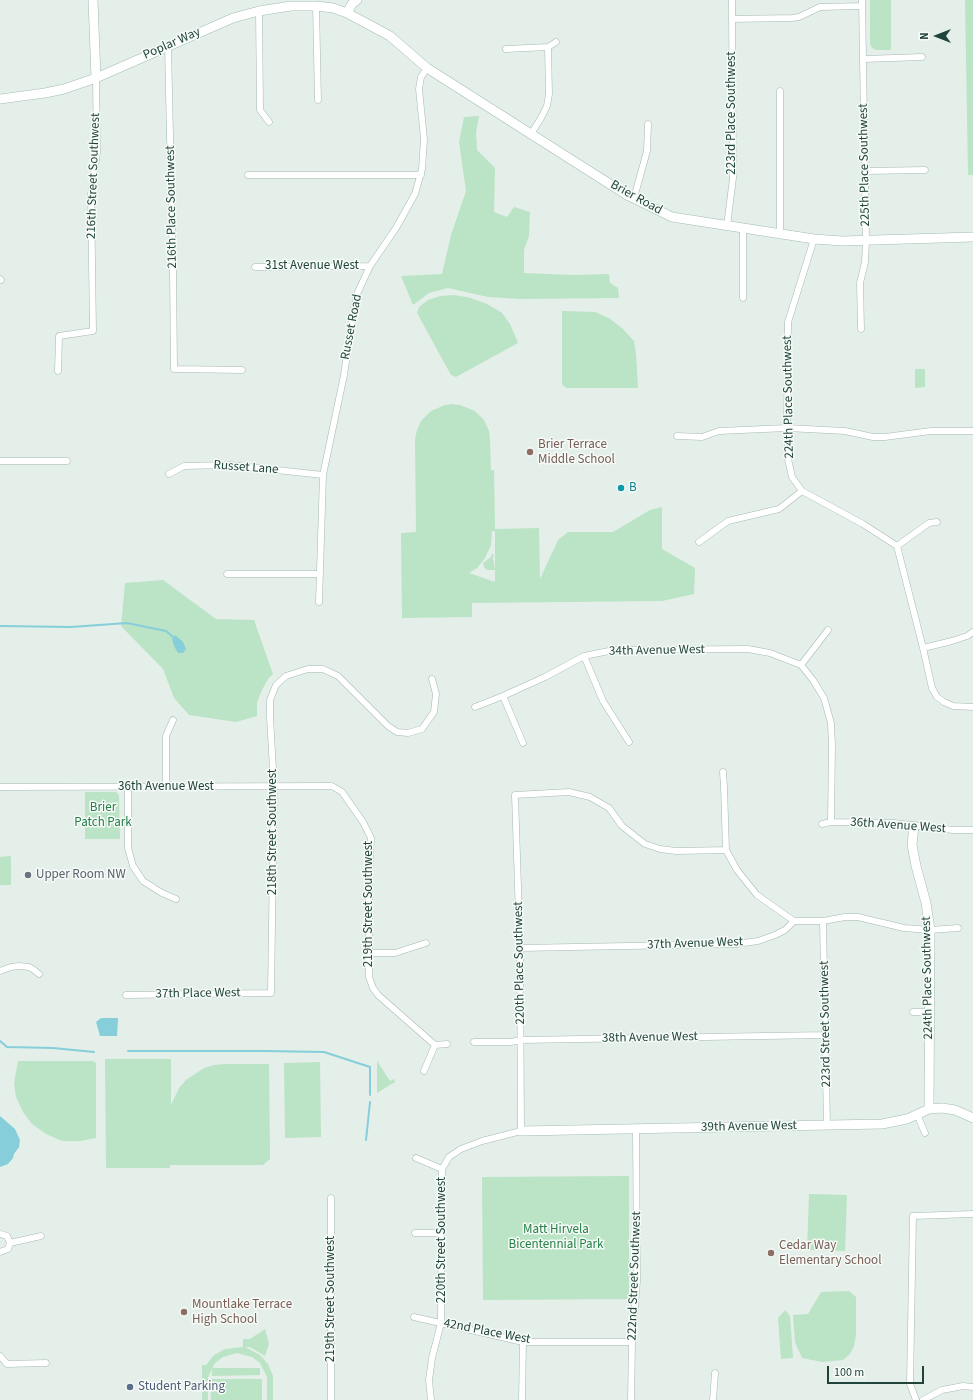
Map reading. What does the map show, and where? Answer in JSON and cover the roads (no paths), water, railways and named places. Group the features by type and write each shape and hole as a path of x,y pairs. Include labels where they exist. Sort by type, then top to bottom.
{"main road":[{"name":"216th Street Southwest","path":"93,0 96,78"},
{"path":"347,13 356,0"},
{"name":"Poplar Way","path":"0,99 64,89 96,78 233,18 259,11 291,6 316,6 333,8 347,13"},
{"name":"Brier Road","path":"347,13 390,36 427,68 531,134 634,198 672,217 814,239 842,241 973,237"},
{"name":"224th Place Southwest","path":"914,826 912,845 926,903 930,930 929,1109"},
{"name":"39th Avenue West","path":"521,1131 882,1124 907,1119 929,1109 942,1108 955,1110 973,1118"}],"street":[{"name":"223rd Place Southwest","path":"727,226 733,178 732,0"},
{"path":"732,19 792,18 799,17 820,8 862,3"},
{"name":"225th Place Southwest","path":"861,329 860,283 865,262 866,240 862,3"},
{"path":"316,6 318,100"},
{"path":"259,11 260,110 269,122"},
{"path":"506,49 548,47 556,42"},
{"name":"216th Place Southwest","path":"168,46 174,369 242,370"},
{"path":"531,134 547,106 549,94 548,47"},
{"path":"864,59 922,57"},
{"name":"Russet Road","path":"319,602 323,476 344,375 357,294 370,266 396,228 415,194 421,175 424,139 419,89 421,77 427,68"},
{"name":"216th Street Southwest","path":"58,371 58,336 93,331 91,194 98,153 96,78"},
{"path":"780,91 780,233"},
{"path":"634,198 647,155 648,124"},
{"path":"865,171 925,170"},
{"path":"248,176 421,175"},
{"path":"743,228 744,298"},
{"name":"224th Place Southwest","path":"814,239 788,322 787,428 788,460 792,477 802,491 863,524 897,546"},
{"name":"31st Avenue West","path":"255,266 370,266"},
{"path":"677,436 702,437 719,431 787,428 845,431 873,437 885,437 931,431 973,431"},
{"path":"0,461 67,461"},
{"name":"Russet Lane","path":"169,474 184,466 230,465 254,466 323,476"},
{"path":"699,542 728,521 779,509 802,491"},
{"path":"937,522 929,523 897,546 932,688 938,697 944,702 953,706 973,707"},
{"path":"227,574 320,574"},
{"path":"828,630 801,665 813,680 824,698 830,723 831,822"},
{"path":"923,648 952,642 973,632"},
{"name":"34th Avenue West","path":"475,707 545,677 584,656 614,650 748,649 770,653 801,665"},
{"path":"584,656 603,701 630,742"},
{"name":"218th Street Southwest","path":"271,993 274,787 270,700 276,685 286,676 308,669 323,670 338,676 388,726 396,732 408,733 422,729 434,712 436,694 432,678"},
{"path":"503,696 523,743"},
{"path":"166,786 166,736 173,720"},
{"path":"723,772 726,850 737,870 757,895 794,921 824,921 845,917 858,917 904,928 930,930 958,928"},
{"name":"36th Avenue West","path":"0,787 332,786"},
{"name":"219th Street Southwest","path":"332,786 342,792 363,822 371,838 369,883 369,977 373,988 378,995 435,1045"},
{"path":"128,787 128,848 133,866 143,881 162,893 176,899"},
{"name":"220th Place Southwest","path":"521,1131 520,948 515,795 569,792 590,797 609,808 622,826 645,844 660,849 676,851 726,850"},
{"name":"36th Avenue West","path":"822,824 831,822 894,823 953,830 973,830"},
{"name":"37th Avenue West","path":"520,948 736,944 758,941 775,935 785,930 794,921"},
{"name":"223rd Street Southwest","path":"824,921 828,1126"},
{"path":"370,953 395,953 426,943"},
{"path":"0,971 19,966 29,967 39,974"},
{"name":"37th Place West","path":"126,995 271,993"},
{"path":"913,1012 929,1012"},
{"name":"38th Avenue West","path":"474,1042 826,1035"},
{"path":"424,1071 435,1045 447,1044"},
{"path":"917,1114 925,1133"},
{"name":"222nd Street Southwest","path":"631,1400 632,1342 637,1281 636,1128"},
{"name":"220th Street Southwest","path":"431,1400 429,1380 432,1358 441,1323 442,1169 449,1158 461,1149 482,1141 521,1131"},
{"path":"416,1158 442,1169"},
{"name":"219th Street Southwest","path":"331,1198 331,1400"},
{"path":"916,1400 910,1384 913,1216 973,1214"},
{"path":"415,1233 441,1233"},
{"path":"0,1234 7,1236 10,1243 8,1249 0,1252"},
{"path":"10,1243 41,1236"},
{"name":"42nd Place West","path":"414,1316 523,1342 632,1342"},
{"path":"522,1400 523,1342"},
{"path":"0,1356 8,1364 46,1364"},
{"path":"714,1400 715,1373"},
{"path":"923,1400 942,1390 963,1386 973,1387"}],"water":[{"path":"175,635 183,642 186,649 183,653 178,653 174,646 172,639"},
{"path":"101,1018 118,1018 117,1036 100,1036 96,1022"},
{"path":"0,1116 15,1129 20,1140 19,1147 13,1158 8,1164 0,1167"}],"waterway":[{"path":"0,626 71,627 127,623 166,631 173,637"},
{"path":"0,1041 7,1047 53,1048 94,1052"},
{"path":"128,1051 324,1052 370,1067 370,1095"},
{"path":"366,1140 370,1102"}],"place":[{"name":"Brier Terrace Middle School","path":"530,452"},
{"name":"B","path":"621,488"},
{"name":"Upper Room NW","path":"28,875"},
{"name":"Cedar Way Elementary School","path":"771,1253"},
{"name":"Mountlake Terrace High School","path":"184,1312"},
{"name":"Student Parking","path":"130,1387"}],"park label":[{"name":"Brier Patch Park","path":"103,816"},
{"name":"Matt Hirvela Bicentennial Park","path":"556,1238"}]}
